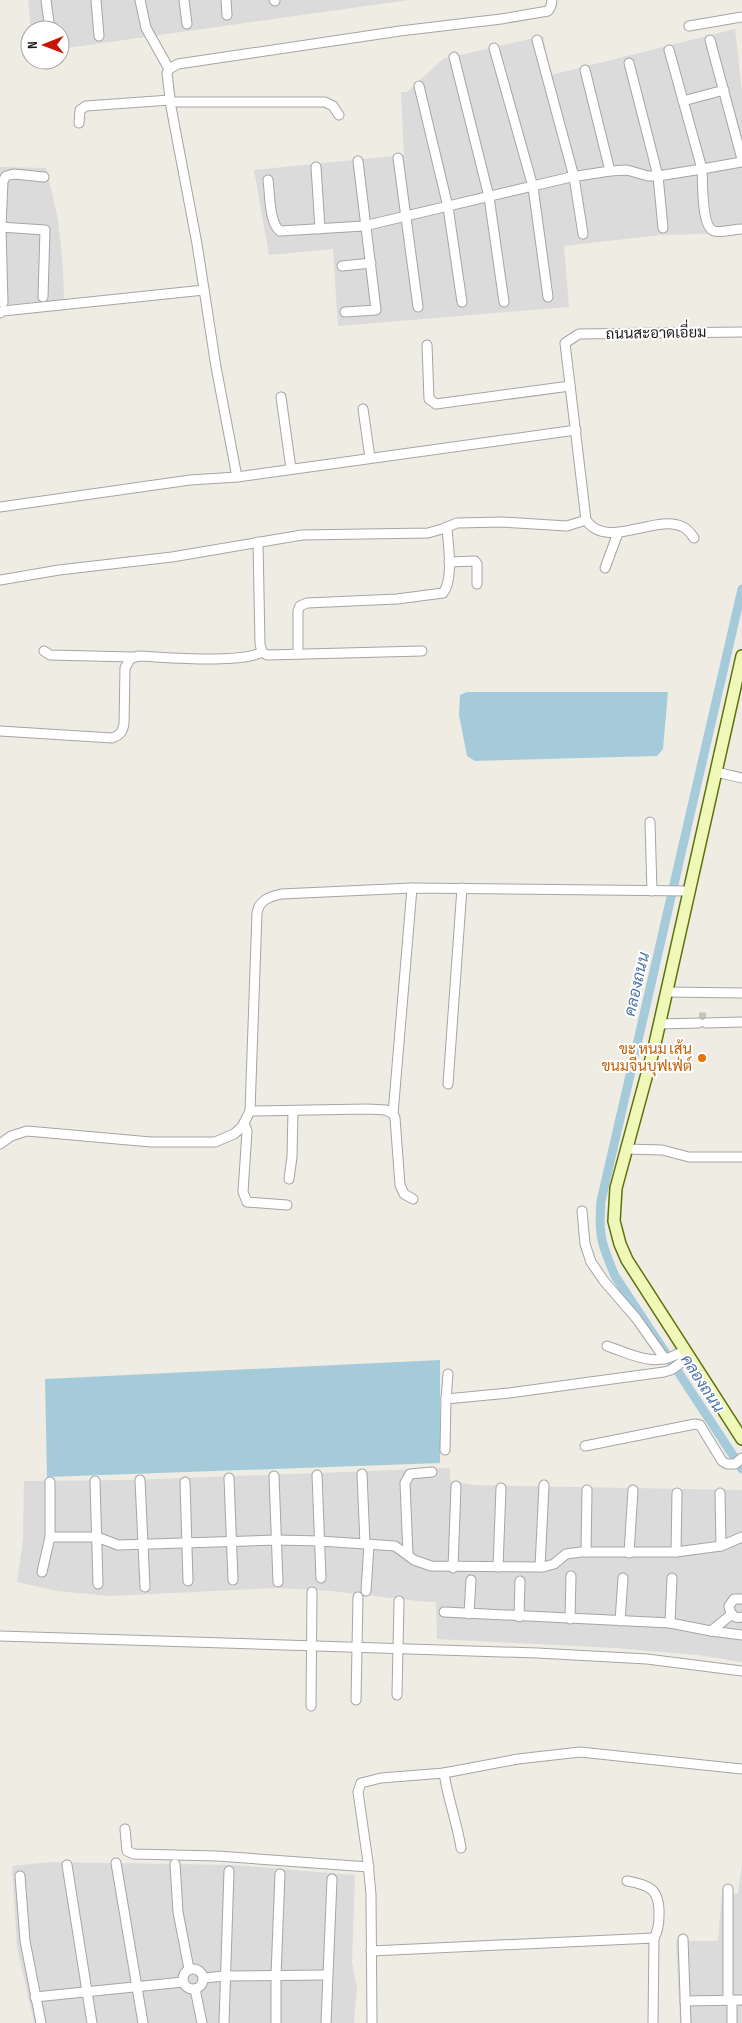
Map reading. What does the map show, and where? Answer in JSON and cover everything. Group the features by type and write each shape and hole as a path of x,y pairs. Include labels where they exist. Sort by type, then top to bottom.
{"street":[{"path":"46,0 49,20"},
{"path":"96,0 99,36"},
{"path":"140,0 146,28 169,69 170,101 237,477"},
{"path":"184,0 187,24"},
{"path":"226,0 227,14"},
{"path":"169,69 178,64 538,12 548,10 552,0"},
{"path":"689,26 742,17"},
{"path":"537,40 574,177 583,234"},
{"path":"268,180 273,221 276,228 280,231 367,225 574,177 627,170 648,176 658,176 702,170 742,160 710,40"},
{"path":"494,48 533,187 548,297"},
{"path":"669,50 702,170 705,217 709,228 715,231 742,229"},
{"path":"454,57 489,198 504,302"},
{"path":"629,63 658,176 664,228"},
{"path":"584,70 610,172"},
{"path":"419,86 448,207 462,302"},
{"path":"683,101 724,90"},
{"path":"79,123 80,110 86,106 170,101 325,102 333,106 339,115"},
{"path":"398,158 418,307"},
{"path":"345,312 376,310 358,162"},
{"path":"316,167 320,229"},
{"path":"3,303 1,227 3,181 6,176 14,174 44,177"},
{"path":"1,227 45,230 42,297"},
{"path":"342,266 371,263"},
{"path":"0,313 3,311 204,290"},
{"name":"ถนนสะอาดเอี่ยม","path":"570,386 565,343 579,334 742,332"},
{"path":"427,344 429,399 436,404 570,386 586,520 591,527 618,533 672,524 683,526 694,538"},
{"path":"281,397 291,469"},
{"path":"363,409 370,458"},
{"path":"0,507 190,480 237,477 576,430"},
{"path":"0,580 59,570 172,557 302,535 428,533 457,523 478,521 567,526 586,520"},
{"path":"298,654 298,611 300,606 307,603 397,599 443,593 447,588 449,579 447,527"},
{"path":"605,568 618,533"},
{"path":"258,542 262,652"},
{"path":"448,562 475,561 477,564 477,584"},
{"path":"44,651 50,655 236,658 256,655 262,652"},
{"path":"262,652 267,655 422,651"},
{"path":"742,656 716,772 685,891 667,992 644,1092 616,1188 614,1221 620,1244 627,1260 685,1355 742,1439"},
{"path":"0,731 112,738 120,735 124,724 125,668 133,657"},
{"path":"716,772 742,778"},
{"path":"650,822 652,891"},
{"path":"0,1144 11,1136 27,1131 151,1142 214,1142 234,1134 244,1124 250,1111 252,1012 258,906 268,897 281,894 412,888 685,891"},
{"path":"412,888 393,1114 395,1118 400,1185 404,1194 413,1200"},
{"path":"448,1084 462,888"},
{"path":"667,992 742,993"},
{"path":"703,1020 742,1016"},
{"path":"660,1021 703,1020 742,1022"},
{"path":"250,1111 367,1109 386,1110 393,1114"},
{"path":"289,1179 292,1156 293,1111"},
{"path":"244,1124 247,1131 243,1192 245,1199 247,1202 287,1205"},
{"path":"626,1149 662,1150 689,1158 742,1157"},
{"path":"582,1211 585,1244 591,1262 604,1281 668,1359"},
{"path":"606,1346 642,1358 668,1359 685,1355"},
{"path":"446,1399 623,1379 671,1370 685,1355"},
{"path":"445,1450 448,1374"},
{"path":"585,1446 695,1424 700,1425 722,1461 727,1464 738,1461"},
{"path":"408,1555 405,1483 410,1474 432,1472"},
{"path":"362,1474 367,1544 366,1591"},
{"path":"317,1475 321,1578"},
{"path":"274,1476 278,1582"},
{"path":"229,1478 232,1580"},
{"path":"140,1480 145,1587"},
{"path":"95,1481 98,1584"},
{"path":"42,1572 50,1537 50,1482"},
{"path":"186,1482 188,1581"},
{"path":"540,1567 544,1485"},
{"path":"453,1568 456,1486"},
{"path":"498,1568 501,1488"},
{"path":"586,1490 586,1552"},
{"path":"629,1553 633,1490"},
{"path":"676,1552 678,1493"},
{"path":"720,1493 721,1546"},
{"path":"50,1537 97,1537 118,1545 231,1543 276,1540 395,1546 414,1560 431,1566 453,1568 540,1567 554,1564 566,1554 586,1552 676,1552 721,1546 742,1537"},
{"path":"570,1619 571,1576"},
{"path":"620,1621 623,1578"},
{"path":"670,1623 672,1578"},
{"path":"469,1614 471,1580"},
{"path":"519,1617 520,1581"},
{"path":"311,1706 312,1592"},
{"path":"356,1700 358,1597"},
{"path":"742,1599 734,1600 729,1606 735,1617 742,1617"},
{"path":"397,1695 399,1601"},
{"path":"444,1612 670,1623 742,1635"},
{"path":"711,1631 732,1614"},
{"path":"0,1636 398,1648 647,1659 742,1671"},
{"path":"372,2023 369,1867 358,1792 360,1783 381,1778 444,1774 518,1759 580,1752 742,1769"},
{"path":"444,1774 448,1800 457,1822 461,1848"},
{"path":"125,1828 126,1848 130,1853 134,1854 217,1856 369,1867"},
{"path":"116,1864 143,2023"},
{"path":"175,1864 178,1912 189,1969"},
{"path":"67,1865 92,2023"},
{"path":"224,2023 229,1871"},
{"path":"276,2023 280,1874"},
{"path":"20,1876 25,1941 41,2023"},
{"path":"326,2023 332,1880"},
{"path":"627,1881 647,1886 658,1898 658,1927 654,1938 653,2023"},
{"path":"728,1888 732,2023"},
{"path":"371,1951 654,1938"},
{"path":"683,1939 686,2023"},
{"path":"189,1969 199,1970 204,1978 202,1985 195,1989 189,1989 183,1982 184,1975 189,1969"},
{"path":"204,1978 327,1975"},
{"path":"36,1997 183,1982"},
{"path":"195,1989 202,2023"},
{"path":"685,2001 742,2000"}],"shaded area":[{"path":"28,0 409,0 70,48 70,20 30,20"},
{"path":"735,29 742,91 742,233 661,235 564,246 569,307 338,326 333,249 269,255 254,170 404,155 401,92 407,92 443,59 543,36 551,75"},
{"path":"0,167 46,168 58,219 63,266 64,300 0,305"},
{"path":"450,1468 450,1481 474,1485 742,1490 742,1662 698,1655 615,1648 437,1639 436,1602 331,1591 276,1588 110,1596 57,1591 17,1582 23,1539 24,1481 133,1480"},
{"path":"51,1862 234,1865 355,1875 352,1963 357,1988 354,2023 34,2023 17,1947 12,1866"},
{"path":"742,1863 742,2023 680,2023 676,1941 718,1941 722,1893 738,1894"}],"water":[{"path":"467,692 668,692 663,749 657,756 475,761 467,756 459,715 460,695"},
{"path":"440,1360 440,1463 47,1477 45,1379"}],"waterway":[{"name":"คลองถนน","path":"742,589 601,1201 600,1223 604,1248 615,1276 742,1469"}],"tunnel":[{"path":"699,1017 706,1017"}],"place":[{"name":"ขะ หนม เส้น ขนมจีนบุฟเฟ่ต์","path":"702,1058"}]}
